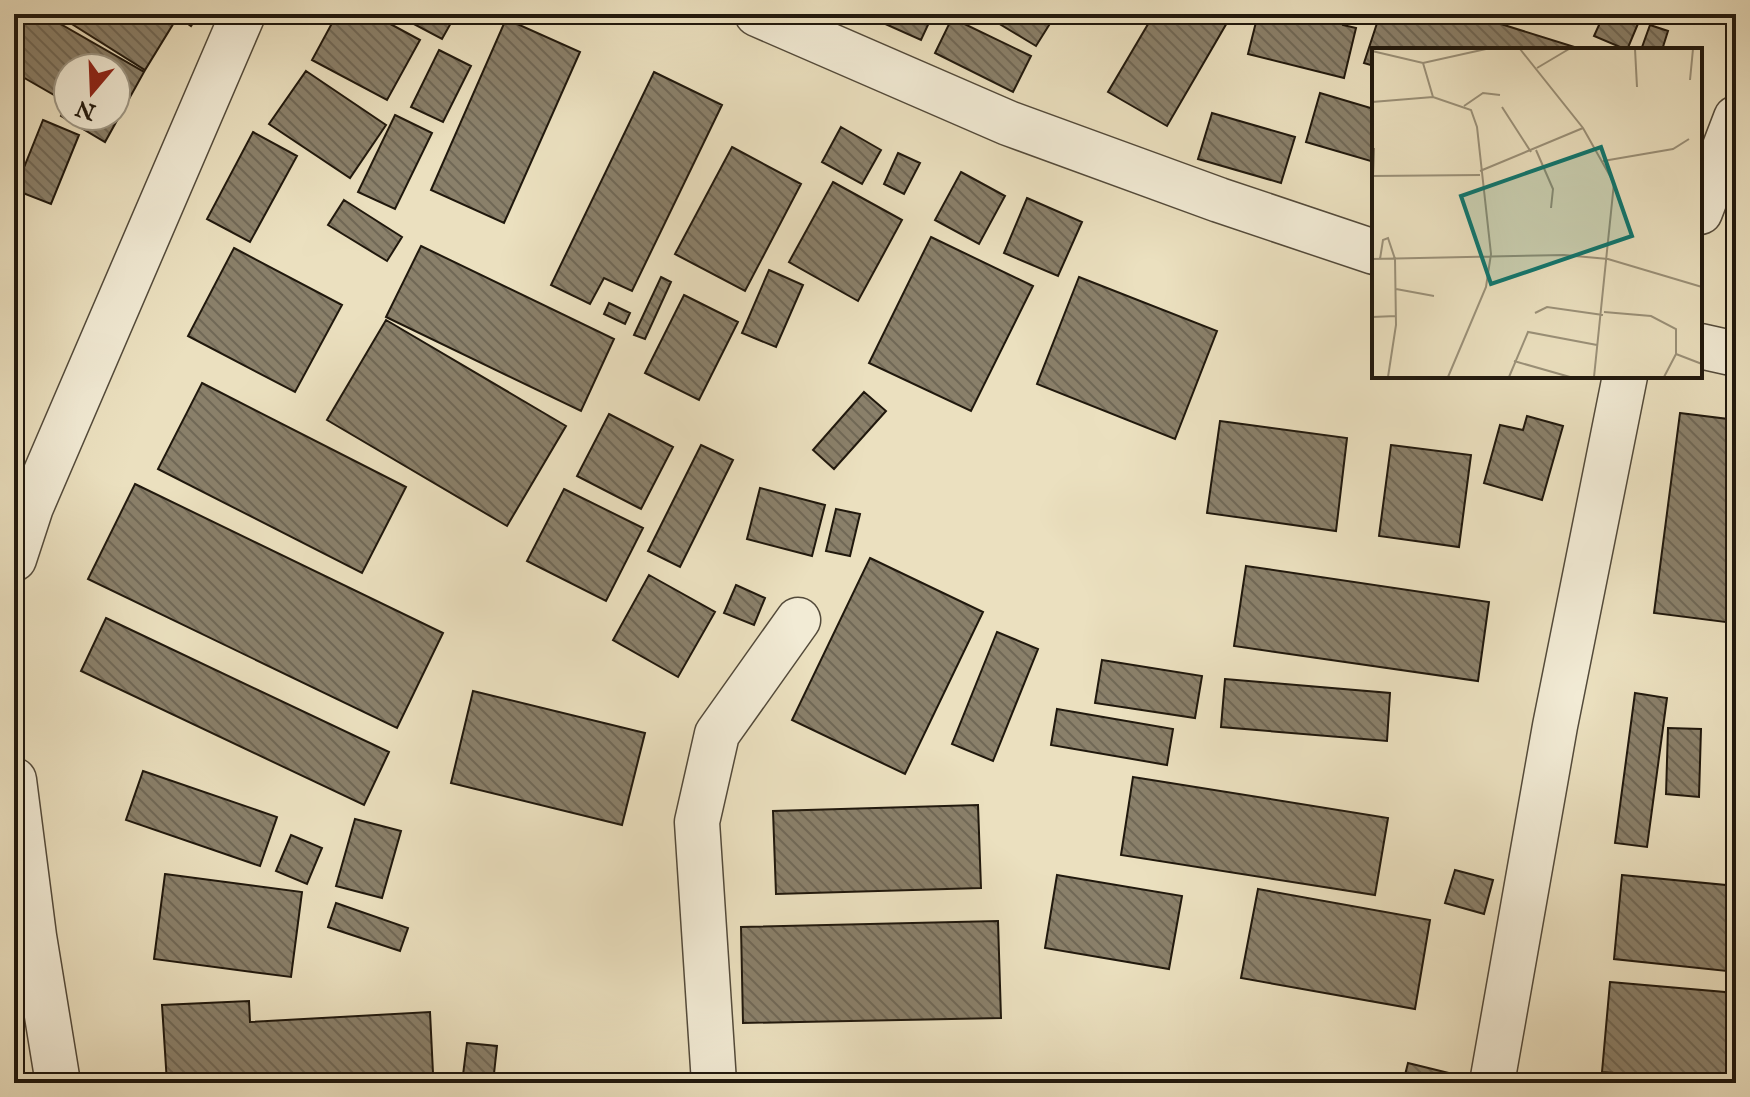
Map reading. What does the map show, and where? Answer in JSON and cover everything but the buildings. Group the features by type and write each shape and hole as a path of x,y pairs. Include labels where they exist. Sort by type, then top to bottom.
{"street":[{"path":"14,559 31,507 243,14"},
{"path":"757,14 1008,123 1219,200 1372,251"},
{"path":"1702,207 1736,118"},
{"path":"1702,346 1736,354"},
{"path":"1492,1083 1555,726 1625,378"},
{"path":"714,1083 697,822 717,734 798,620"},
{"path":"14,780 34,936 58,1083"}]}
